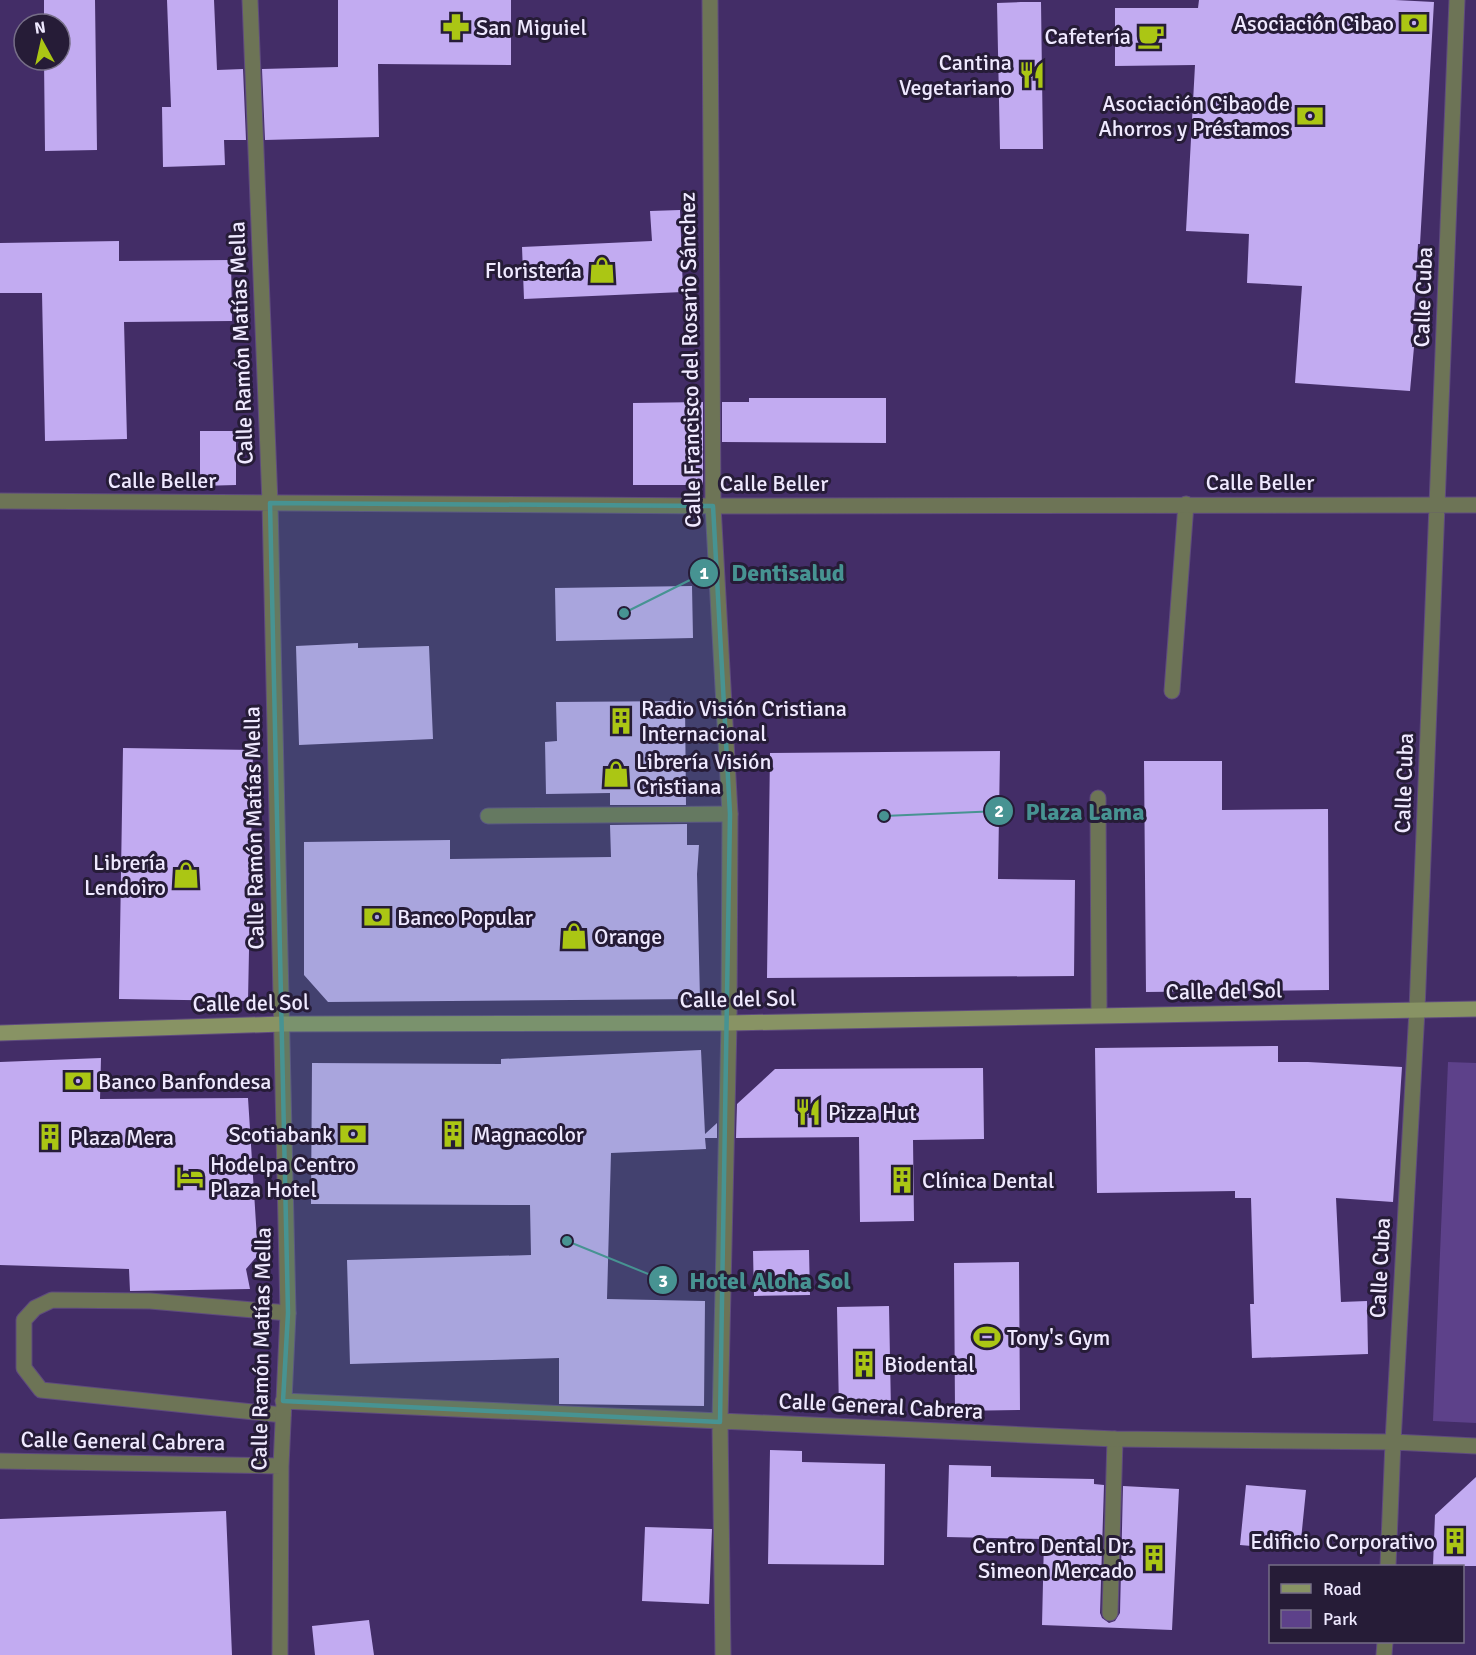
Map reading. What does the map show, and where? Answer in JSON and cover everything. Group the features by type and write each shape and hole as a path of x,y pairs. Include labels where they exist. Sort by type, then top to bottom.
{"main road":[{"name":"Calle del Sol","path":"0,1033 282,1024 729,1023 1476,1009"}],"street":[{"name":"Calle Ramón Matías Mella","path":"250,0 270,503 288,1313 281,1466 280,1655"},
{"name":"Calle Francisco del Rosario Sánchez","path":"710,0 713,506 730,814 729,1023 720,1422 723,1655"},
{"name":"Calle Cuba","path":"1388,1565 1417,1010 1457,0"},
{"name":"Calle Beller","path":"0,501 713,506 1476,504"},
{"path":"1172,691 1186,504"},
{"path":"1098,798 1099,1015"},
{"path":"488,816 730,814"},
{"name":"Calle General Cabrera","path":"288,1313 150,1301 52,1300 35,1308 24,1320 24,1368 41,1390 283,1408 720,1422 1115,1439 1393,1442 1476,1446"},
{"path":"1110,1613 1115,1439"},
{"name":"Calle General Cabrera","path":"0,1461 281,1466"}],"highlighted area":[{"path":"270,503 713,506 730,814 720,1422 283,1401 288,1313"}],"green space":[{"path":"1448,1062 1476,1063 1476,1423 1433,1421"}],"building":[{"path":"44,0 95,0 97,150 45,151 44,72 72,72 72,12 44,12"},
{"path":"167,0 214,0 217,70 243,69 246,140 224,140 225,165 163,167 162,107 171,107"},
{"path":"338,0 511,0 511,65 378,64 379,137 265,140 262,69 338,67"},
{"name":"Asociación Cibao de Ahorros y Préstamos","path":"1199,0 1434,2 1410,391 1295,383 1302,286 1247,283 1249,234 1186,231 1195,65 1115,66 1115,8 1198,8"},
{"path":"1041,2 1043,149 1000,149 997,3"},
{"name":"Floristería","path":"680,210 683,292 524,299 522,247 652,241 650,211"},
{"path":"119,241 119,261 231,260 232,321 124,322 127,439 45,441 42,293 0,293 0,243"},
{"path":"749,398 886,398 886,443 722,442 722,402 749,402"},
{"path":"703,402 703,485 633,485 633,403"},
{"path":"200,431 236,431 236,485 200,486"},
{"path":"692,586 693,638 556,641 555,588"},
{"path":"358,643 358,648 429,646 433,739 299,745 296,646"},
{"path":"685,701 686,805 610,805 610,793 546,794 545,742 557,741 556,702"},
{"name":"Librería Lendoiro","path":"123,748 253,750 248,1001 119,999"},
{"path":"1000,751 998,879 1075,880 1074,976 767,978 770,753"},
{"path":"1144,761 1222,761 1222,810 1328,809 1329,990 1146,992"},
{"name":"Orange","path":"687,824 687,845 699,845 697,874 700,999 328,1002 304,975 304,842 450,840 450,859 611,857 610,825"},
{"path":"1278,1046 1278,1062 1402,1067 1393,1202 1336,1198 1341,1302 1367,1301 1368,1354 1252,1358 1250,1304 1254,1304 1251,1198 1235,1198 1235,1191 1097,1193 1095,1048"},
{"path":"701,1050 705,1134 717,1123 717,1138 705,1138 706,1149 611,1153 607,1299 705,1301 704,1406 559,1404 559,1358 350,1364 347,1260 531,1255 530,1205 311,1204 312,1063 501,1064 501,1059"},
{"path":"101,1058 100,1099 248,1098 258,1255 246,1269 250,1289 130,1291 129,1269 0,1265 0,1062"},
{"path":"983,1068 984,1139 913,1140 914,1221 860,1222 859,1137 736,1138 737,1104 775,1069"},
{"path":"809,1250 810,1295 754,1296 753,1251"},
{"name":"Tony's Gym","path":"1019,1262 1020,1410 955,1411 954,1263"},
{"name":"Biodental","path":"889,1306 891,1411 839,1411 837,1307"},
{"path":"770,1450 802,1451 802,1462 885,1464 884,1565 768,1564"},
{"path":"949,1465 991,1466 991,1477 1094,1479 1094,1484 1104,1485 1100,1613 1102,1618 1109,1623 1115,1621 1120,1613 1123,1486 1179,1489 1172,1630 1042,1625 1044,1539 947,1537"},
{"name":"Edificio Corporativo","path":"1476,1477 1476,1566 1433,1565 1435,1515"},
{"path":"1246,1485 1306,1490 1300,1550 1240,1545"},
{"path":"226,1511 232,1655 0,1655 0,1519"},
{"path":"645,1527 712,1529 709,1604 642,1601"},
{"path":"369,1620 374,1655 315,1655 312,1626"}],"place":[{"name":"Asociación Cibao","path":"1414,23"},
{"name":"San Miguiel","path":"456,27"},
{"name":"Cafetería","path":"1151,36"},
{"name":"Cantina Vegetariano","path":"1032,75"},
{"name":"Asociación Cibao de Ahorros y Préstamos","path":"1310,116"},
{"name":"Floristería","path":"602,270"},
{"name":"Dentisalud","path":"624,613"},
{"name":"Radio Visión Cristiana Internacional","path":"621,721"},
{"name":"Librería Visión Cristiana","path":"616,774"},
{"name":"Plaza Lama","path":"884,816"},
{"name":"Librería Lendoiro","path":"186,875"},
{"name":"Banco Popular","path":"377,917"},
{"name":"Orange","path":"574,936"},
{"name":"Banco Banfondesa","path":"78,1081"},
{"name":"Pizza Hut","path":"808,1112"},
{"name":"Scotiabank","path":"353,1134"},
{"name":"Magnacolor","path":"453,1134"},
{"name":"Plaza Mera","path":"50,1137"},
{"name":"Hodelpa Centro Plaza Hotel","path":"190,1177"},
{"name":"Clínica Dental","path":"902,1180"},
{"name":"Hotel Aloha Sol","path":"567,1241"},
{"name":"Tony's Gym","path":"987,1337"},
{"name":"Biodental","path":"864,1364"},
{"name":"Edificio Corporativo","path":"1455,1541"},
{"name":"Centro Dental Dr. Simeon Mercado","path":"1154,1558"}]}
